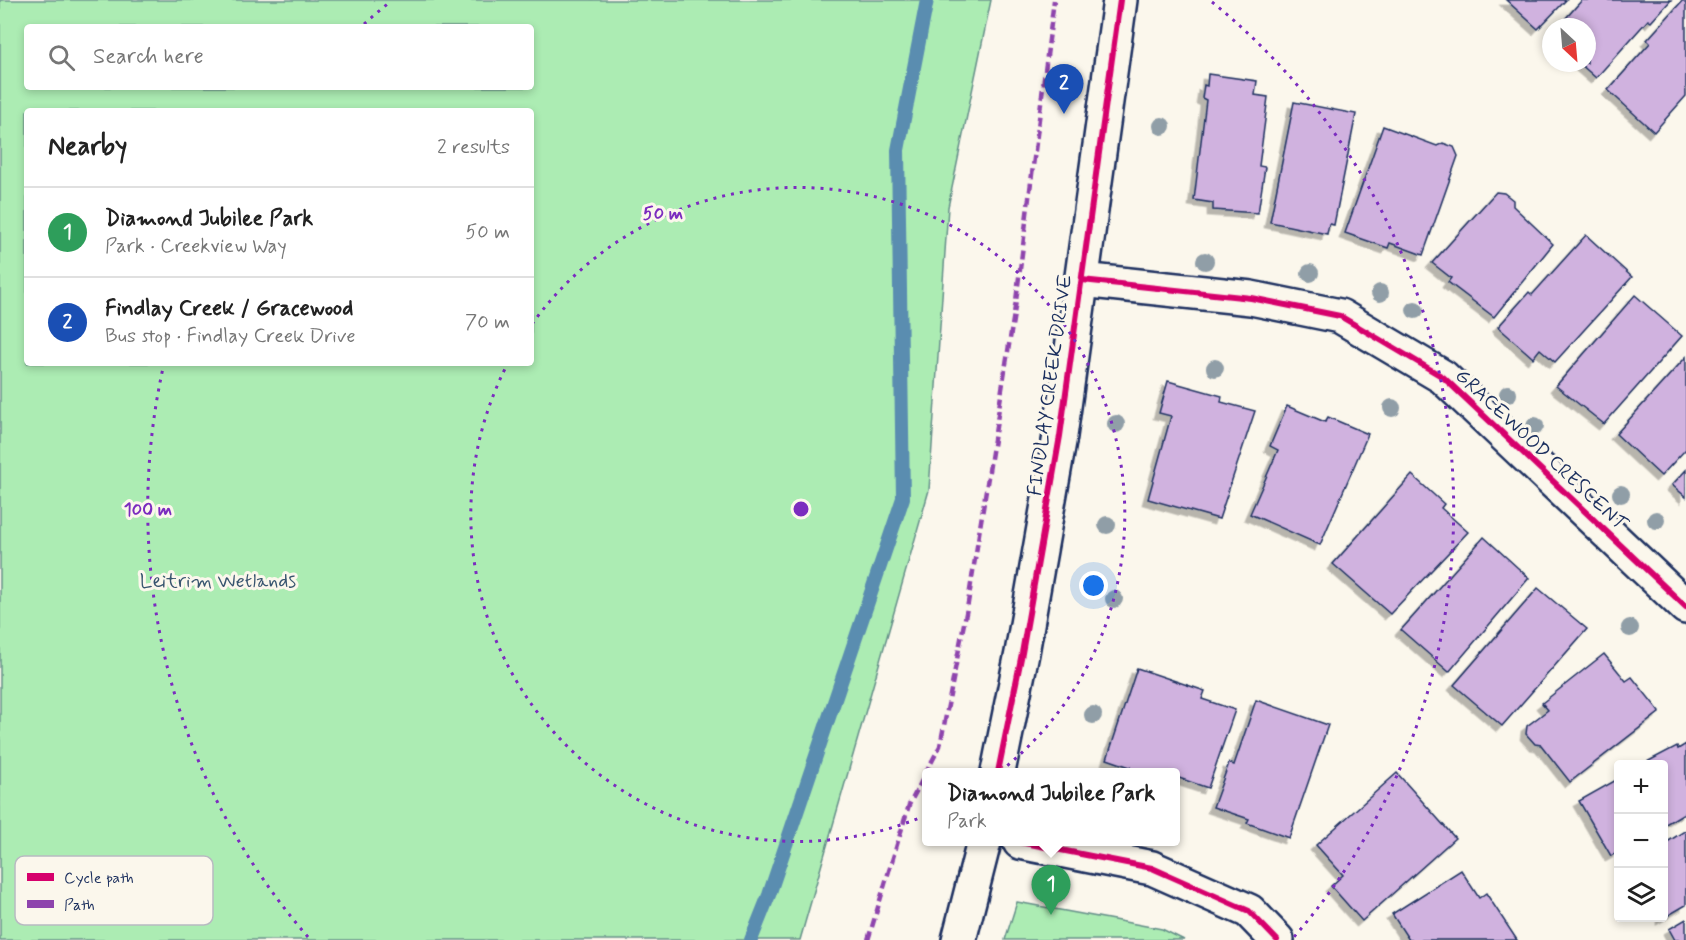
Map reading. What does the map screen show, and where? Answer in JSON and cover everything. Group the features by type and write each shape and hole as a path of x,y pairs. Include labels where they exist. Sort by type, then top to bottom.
{"street":[{"name":"FINDLAY CREEK DRIVE","path":"999,768 1022,654 1060,436 1082,280 1090,202 1120,0"},
{"name":"GRACEWOOD CRESCENT","path":"1082,280 1251,298 1340,316 1443,377 1686,607"},
{"path":"959,940 983,846"},
{"path":"1040,846 1152,868 1249,911 1277,940"}],"green space":[{"name":"Leitrim Wetlands","path":"0,0 991,0 948,207 929,490 800,940 0,940"},
{"path":"1017,902 1162,929 1184,940 1005,940"}],"building":[{"path":"1506,0 1566,0 1549,18 1542,18 1542,25 1538,29"},
{"path":"1582,0 1671,0 1651,22 1648,20 1596,78 1589,72 1596,72 1596,18 1566,18"},
{"path":"1683,0 1686,3 1686,96 1654,132 1608,90 1650,43 1647,40"},
{"path":"1208,74 1257,81 1255,95 1268,97 1259,166 1265,167 1258,213 1213,210 1213,203 1194,200 1206,100 1202,98 1204,85 1207,86"},
{"path":"1294,102 1356,114 1334,225 1329,224 1327,234 1270,222"},
{"path":"1383,126 1437,146 1443,143 1454,147 1458,156 1423,255 1390,243 1388,248 1345,233"},
{"path":"1496,192 1504,193 1513,200 1513,206 1553,244 1494,317 1448,282 1451,278 1432,263"},
{"path":"1586,235 1632,277 1555,362 1540,349 1533,358 1498,327 1529,292 1532,295"},
{"path":"1635,295 1682,336 1604,424 1556,386"},
{"path":"1686,357 1686,449 1661,476 1616,434"},
{"path":"1168,381 1222,396 1221,402 1255,411 1219,519 1148,499 1171,416 1159,413"},
{"path":"1287,406 1325,422 1328,417 1368,434 1320,545 1250,514 1278,450 1270,446"},
{"path":"1686,470 1686,497 1672,485"},
{"path":"1412,475 1444,504 1441,508 1468,532 1390,614 1333,564"},
{"path":"1484,537 1529,578 1449,672 1401,630"},
{"path":"1538,588 1587,629 1502,726 1454,685"},
{"path":"1604,654 1626,681 1632,677 1660,712 1570,782 1541,745 1535,744 1526,734 1527,726 1548,710 1542,703"},
{"path":"1137,668 1205,691 1202,699 1235,710 1208,788 1180,778 1180,768 1130,768 1107,759"},
{"path":"1256,700 1328,725 1289,838 1247,823 1249,819 1213,807 1229,763 1234,765"},
{"path":"1686,744 1686,812 1668,823 1668,760 1651,760 1677,746 1678,749"},
{"path":"1397,773 1455,838 1362,921 1331,886 1343,875 1316,845"},
{"path":"1614,781 1614,854 1611,856 1579,801"},
{"path":"1686,830 1686,905 1668,916 1668,868 1668,841"},
{"path":"1461,870 1479,898 1486,893 1517,940 1409,940 1392,914"},
{"path":"1686,919 1686,940 1675,940 1669,929"}],"waterway":[{"path":"751,940 769,895 903,498 898,150 927,0"}],"marked path":[{"path":"928,768 940,746 968,603 1016,301 1054,0"},
{"path":"868,940 909,805 922,780"}],"cycle path":[{"path":"999,768 1022,653 1060,436 1120,0"},
{"path":"1082,280 1251,298 1340,316 1443,377 1686,607"},
{"path":"1040,846 1152,868 1249,911 1277,940"}],"place":[{"name":"Findlay Creek / Gracewood","path":"1064,114"},
{"name":"Diamond Jubilee Park","path":"1051,915"}]}
